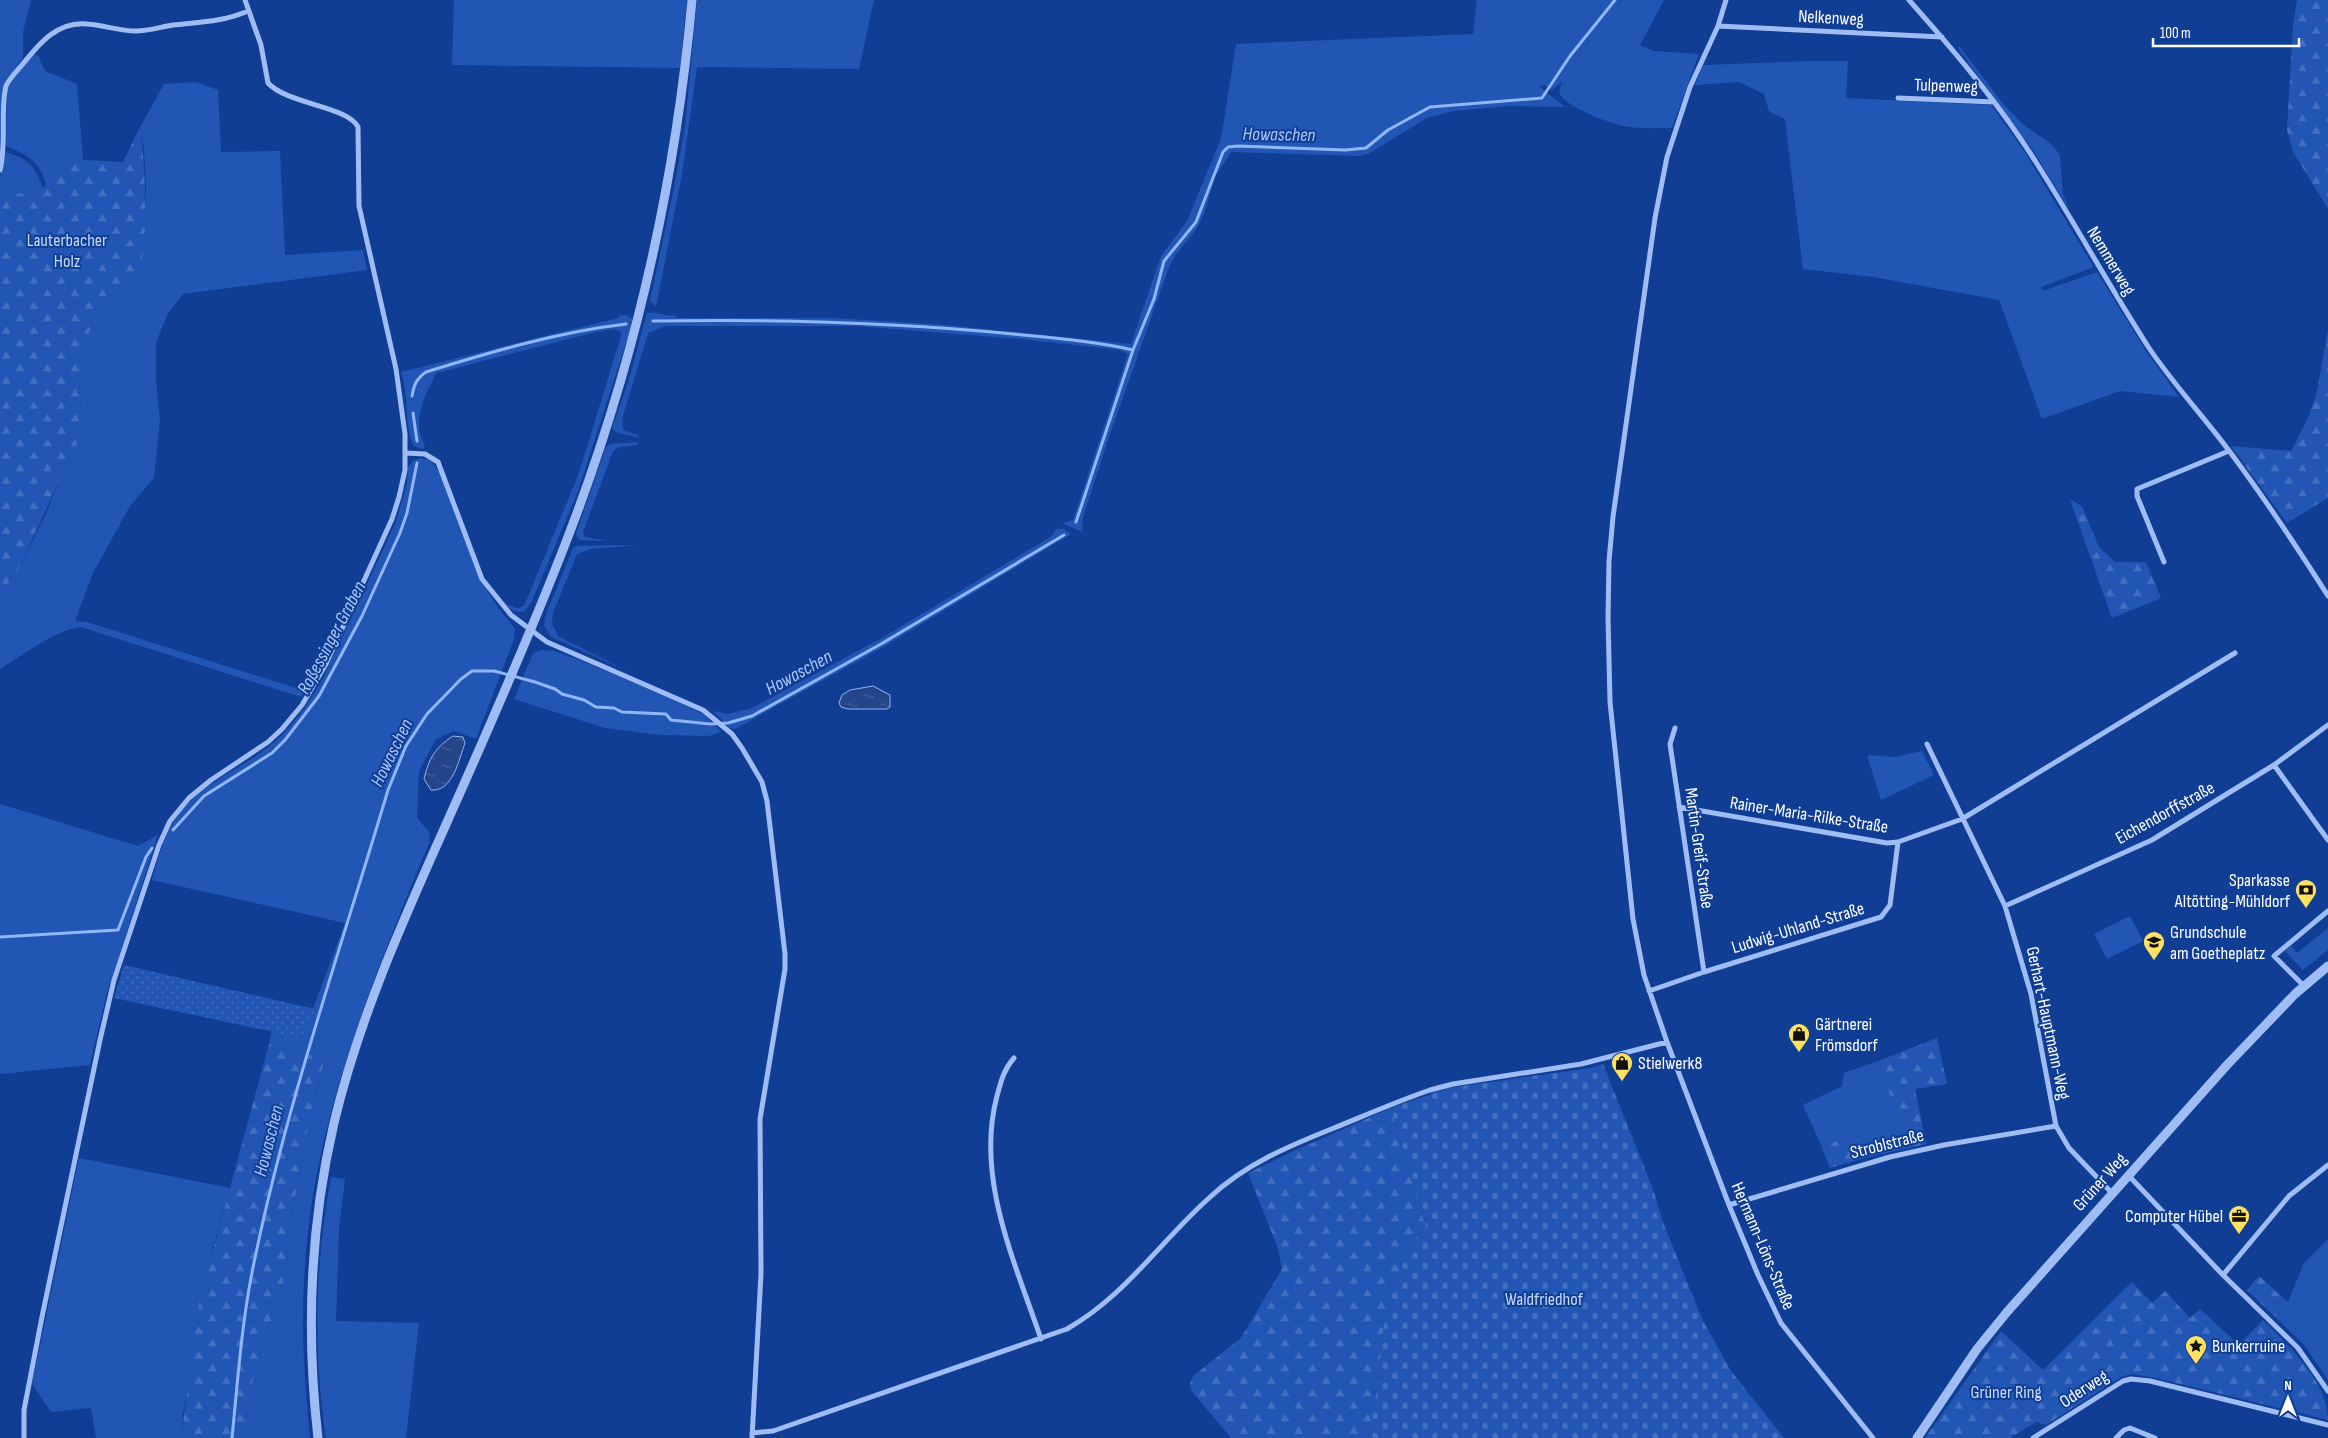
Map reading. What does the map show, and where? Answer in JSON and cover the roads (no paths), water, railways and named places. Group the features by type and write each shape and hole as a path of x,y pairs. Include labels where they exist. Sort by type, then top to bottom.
{"street":[{"path":"24,1438 24,1410 98,1049 114,980 159,845 170,821 189,798 200,787 262,746 282,729 307,696 326,664 392,519 402,484 406,453 396,369 359,206 358,127 347,117 283,93 268,83 261,44 245,0"},
{"path":"318,1438 312,1377 312,1290 319,1204 335,1121 352,1058 406,914 530,630 566,542 612,414 643,305 670,175 682,94 692,0"},
{"name":"Hermann-Löns-Straße","path":"1726,0 1718,26 1690,87 1667,156 1655,218 1613,517 1609,561 1610,702 1633,919 1640,959 1649,992 1729,1205 1758,1275 1781,1323 1873,1438"},
{"name":"Nemmerweg","path":"1910,0 1994,102 2039,166 2099,269 2150,350 2193,408 2229,451 2290,536 2328,596"},
{"path":"0,170 4,155 3,111 6,86 31,53 58,29 70,25 86,24 118,30 154,31 170,26 230,18 248,11"},
{"name":"Nelkenweg","path":"1718,26 1942,37"},
{"name":"Tulpenweg","path":"1898,98 1994,102"},
{"path":"2164,562 2136,496 2137,489 2229,451"},
{"path":"406,453 425,454 438,462 482,579 501,605 547,642 688,702 713,717 724,727 753,765 767,801 785,954 785,969 760,1119 761,1274 752,1435 772,1431 1067,1329 1101,1307 1129,1283 1209,1197 1247,1168 1269,1155 1430,1090 1453,1084 1581,1064 1667,1042"},
{"path":"1962,819 2016,784 2235,653"},
{"name":"Eichendorffstraße","path":"2005,906 2152,840 2274,765 2328,725"},
{"name":"Martin-Greif-Straße","path":"1675,728 1670,744 1704,972"},
{"name":"Gerhart-Hauptmann-Weg","path":"1927,744 2005,906 2031,994 2056,1126 2069,1148 2112,1193"},
{"path":"2274,765 2328,840"},
{"name":"Rainer-Maria-Rilke-Straße","path":"1679,807 1886,843 1898,842 1962,819"},
{"name":"Ludwig-Uhland-Straße","path":"1649,992 1704,972 1881,917 1890,905 1898,842"},
{"path":"2304,986 2274,956 2328,911"},
{"name":"Grüner Weg","path":"1917,1438 1977,1349 2007,1312 2227,1065 2304,986 2328,966"},
{"path":"1014,1058 1005,1068 992,1121 993,1178 1002,1224 1041,1339"},
{"name":"Stroblstraße","path":"1729,1205 1890,1157 2019,1131 2056,1126"},
{"path":"2223,1275 2289,1196 2328,1165"},
{"path":"2128,1176 2223,1275 2298,1348 2328,1391"},
{"name":"Oderweg","path":"2033,1438 2112,1386 2131,1379 2161,1384 2328,1425"},
{"path":"2116,1438 2124,1430 2130,1428 2155,1438"}],"water":[{"path":"873,686 890,695 890,707 887,709 848,709 841,707 839,703 842,695 850,690"},
{"path":"453,736 463,737 465,743 454,773 445,786 431,790 424,779 428,765 437,749"}],"waterway":[{"name":"Howaschen","path":"1076,522 1133,350 1154,299 1164,261 1196,222 1223,152 1228,147 1345,150 1366,148 1388,130 1430,107 1542,98 1570,56 1615,0"},
{"path":"653,321 743,320 878,324 1073,340 1133,350"},
{"path":"412,396 416,382 426,372 550,337 626,324"},
{"path":"413,413 417,441"},
{"name":"Roßessinger Graben","path":"173,830 204,796 272,753 285,740 319,696 362,616 400,533 407,513 417,463"},
{"name":"Howaschen","path":"232,1438 247,1303 268,1199 283,1140 299,1081 388,790 406,746 427,714 461,679 472,671 494,671 555,689 562,694 584,700 596,707 614,708 622,712 666,714 671,720 710,724 728,723 752,716 881,644 1064,535"},
{"name":"Roßessinger Graben","path":"0,937 118,930 146,857 152,848"}],"place":[{"name":"Sparkasse Altötting-Mühldorf","path":"2306,909"},
{"name":"Grundschule am Goetheplatz","path":"2154,961"},
{"name":"Gärtnerei Frömsdorf","path":"1799,1053"},
{"name":"Stielwerk8","path":"1622,1082"},
{"name":"Computer Hübel","path":"2239,1235"},
{"name":"Bunkerruine","path":"2196,1365"}],"park label":[{"name":"Lauterbacher Holz","path":"67,250"},
{"name":"Waldfriedhof","path":"1544,1299"},
{"name":"Grüner Ring","path":"2006,1392"}]}
